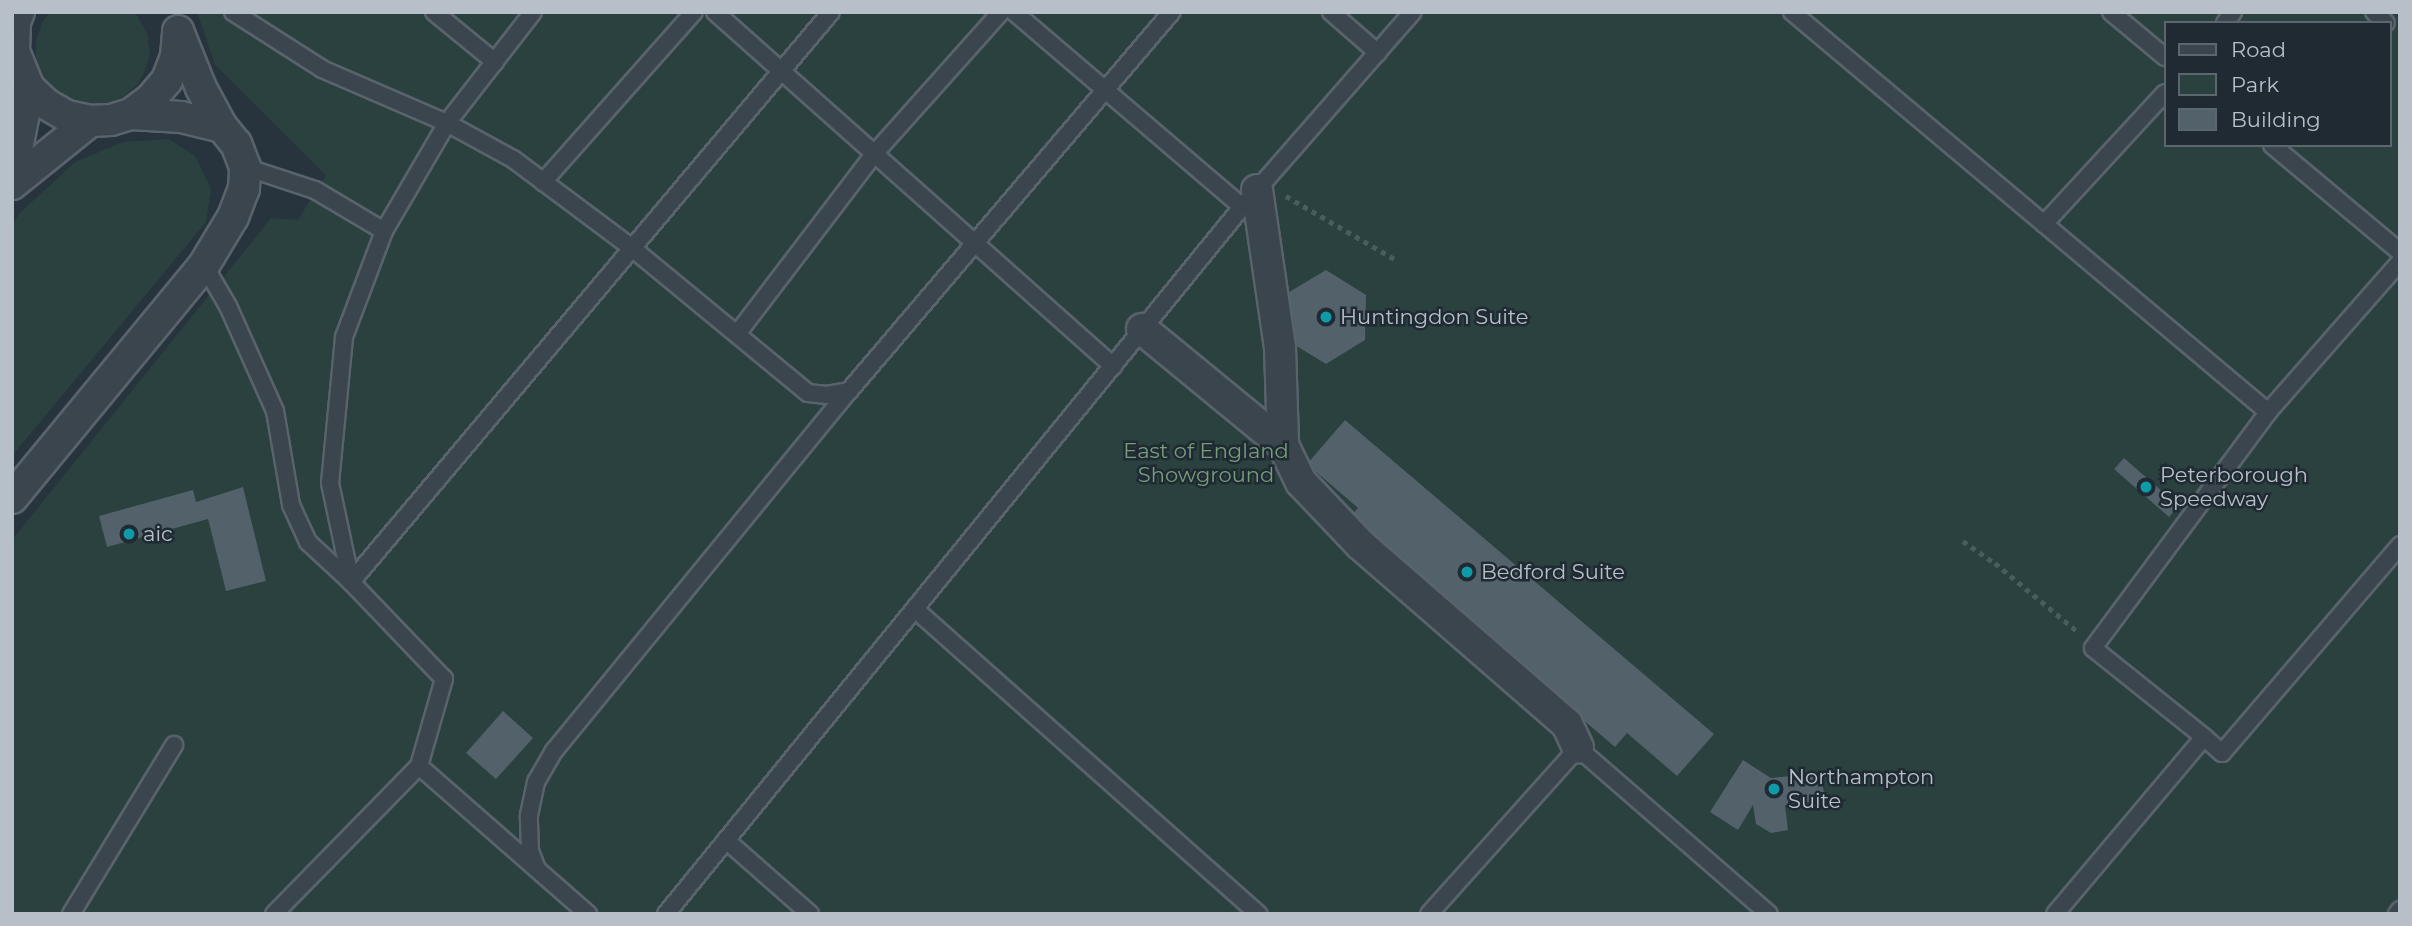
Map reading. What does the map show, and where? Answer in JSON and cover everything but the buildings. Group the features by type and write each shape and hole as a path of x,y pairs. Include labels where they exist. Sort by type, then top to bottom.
{"street":[{"path":"19,12 15,22 13,49 29,88 56,110 90,121 111,120 131,114 181,117 222,127"},
{"path":"131,114 151,99 167,80 176,56 176,22"},
{"path":"12,498 204,265 233,217 244,189 245,167 236,144 222,127 201,88 176,22"},
{"path":"12,174 29,88"},
{"path":"12,184 90,121"},
{"path":"1249,199 1280,347 1283,445 1301,482 1361,545 1567,724 1578,748"},
{"path":"1142,329 1283,445"}],"lane":[{"path":"233,12 322,69 447,123 513,159 632,248 808,393 816,409 818,422 814,434"},
{"path":"434,12 495,62"},
{"path":"351,582 330,483 344,337 384,231 447,123 533,12"},
{"path":"543,182 694,12"},
{"path":"715,12 1113,366"},
{"path":"351,582 831,12"},
{"path":"737,334 874,154 1001,12"},
{"path":"1014,12 1105,90 1249,199"},
{"path":"537,869 530,851 529,815 536,782 554,751 849,390 1172,12"},
{"path":"1331,12 1378,53"},
{"path":"666,914 1249,199 1413,12"},
{"path":"1792,12 2268,412"},
{"path":"2111,12 2164,56"},
{"path":"2044,224 2164,94"},
{"path":"2274,147 2400,252"},
{"path":"245,167 315,190 384,231"},
{"path":"2400,262 2268,412 2094,648 2222,753 2400,545"},
{"path":"204,265 228,306 275,411 290,505 307,542 351,582 444,679 419,766 274,914"},
{"path":"808,393 827,395 849,390"},
{"path":"916,610 1259,914"},
{"path":"2055,914 2204,737"},
{"path":"71,914 174,745"},
{"path":"1429,914 1578,748 1769,914"},
{"path":"419,766 589,914"},
{"path":"726,840 810,914"}],"path":[{"path":"1249,199 1279,192 1398,261"},
{"path":"1963,541 1995,563 2094,648"}],"green space":[{"path":"50,12 135,12 147,33 150,52 146,69 137,85 123,97 106,105 87,106 69,101 54,92 43,77 36,60 36,41 42,23"},
{"name":"East of England Showground","path":"197,12 2400,12 2400,914 12,914 12,540 271,218 298,220 326,175 215,65"},
{"path":"169,139 195,156 211,189 206,222 12,456 12,226 20,213 75,162 123,142"}],"place":[{"name":"Huntingdon Suite","path":"1326,317"},
{"name":"Peterborough Speedway","path":"2146,487"},
{"name":"aic","path":"129,534"},
{"name":"Bedford Suite","path":"1467,572"},
{"name":"Northampton Suite","path":"1774,789"}]}
